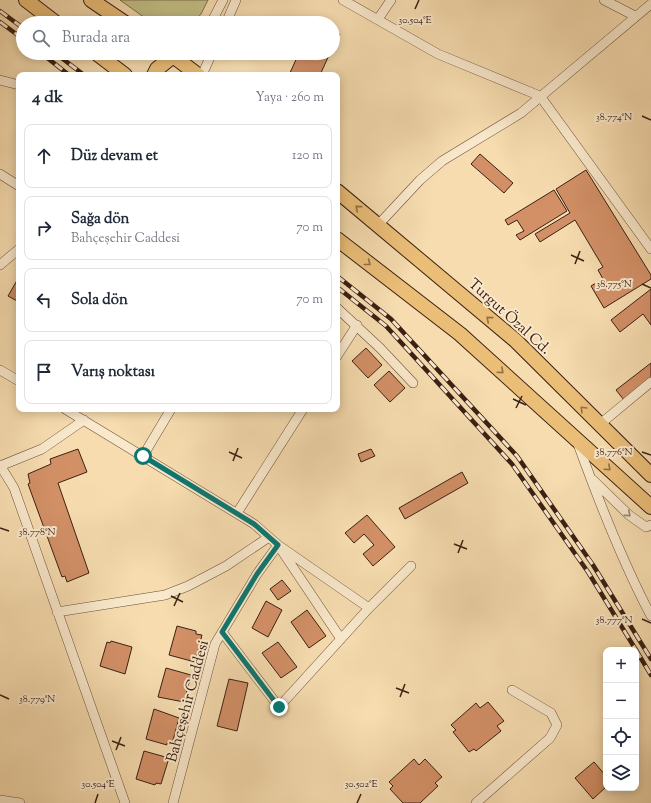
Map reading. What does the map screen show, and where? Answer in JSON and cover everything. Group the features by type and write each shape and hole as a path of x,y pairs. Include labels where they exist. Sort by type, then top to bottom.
{"main road":[{"path":"26,0 47,16"},
{"path":"91,0 115,16"},
{"path":"105,60 121,72"},
{"path":"156,72 167,60"},
{"path":"181,60 195,72"},
{"name":"Turgut Özal Cd.","path":"340,194 515,340 651,475"},
{"path":"340,241 460,334 651,507"}],"street":[{"path":"215,16 223,0"},
{"path":"229,16 236,0"},
{"path":"343,0 438,54 540,96 651,249"},
{"path":"378,19 391,0"},
{"path":"604,0 636,16"},
{"path":"378,226 420,180 442,161 521,113 651,4"},
{"path":"203,72 209,60"},
{"path":"0,80 16,84"},
{"path":"0,174 16,184"},
{"path":"0,265 16,252"},
{"path":"340,311 413,383"},
{"path":"340,352 357,326"},
{"path":"0,370 16,379"},
{"path":"599,425 651,382"},
{"path":"70,412 254,524 278,545 369,608"},
{"path":"143,456 169,412"},
{"path":"237,513 301,412"},
{"path":"84,420 42,449 0,465 14,488 125,803"},
{"path":"577,440 590,477 637,589 651,616"},
{"path":"590,477 629,515 646,527 651,526"},
{"path":"58,612 165,595 188,586 226,566 269,537"},
{"path":"278,545 341,639"},
{"name":"Bahçeşehir Caddesi","path":"173,803 215,644 257,574 278,545"},
{"path":"222,632 279,707 369,608 411,566"},
{"path":"476,803 550,738 557,725 551,713 512,690"},
{"path":"0,800 20,803"}],"shaded area":[{"path":"120,0 208,0 199,16 142,16"}],"building":[{"path":"296,60 327,60 321,72 290,72"},
{"path":"480,154 513,183 504,193 471,164"},
{"path":"586,170 651,275 651,279 604,308 591,286 603,279 598,270 603,267 575,220 540,242 535,234 570,213 556,189"},
{"path":"554,190 567,211 520,240 516,235 524,231 517,220 508,225 505,220"},
{"path":"16,282 16,300 8,296"},
{"path":"651,289 651,325 643,314 620,332 611,320"},
{"path":"366,348 382,365 368,378 352,361"},
{"path":"651,363 651,379 624,400 616,390"},
{"path":"389,371 405,388 390,402 374,385"},
{"path":"78,449 87,472 58,483 89,573 67,582 65,576 62,577 28,484 30,483 28,474 51,464 50,459"},
{"path":"371,449 375,456 361,462 358,454"},
{"path":"462,472 468,483 405,519 399,508"},
{"path":"367,515 395,547 373,566 363,554 374,545 364,534 354,543 345,533"},
{"path":"282,580 291,591 278,600 270,589"},
{"path":"266,601 282,610 268,637 252,628"},
{"path":"307,610 326,636 309,648 291,622"},
{"path":"177,626 196,631 196,634 202,635 195,662 169,655"},
{"path":"111,641 132,647 125,674 100,666 107,642 110,643"},
{"path":"278,642 297,667 281,678 262,653"},
{"path":"166,668 191,675 184,702 158,697"},
{"path":"229,679 248,683 237,731 217,726"},
{"path":"488,702 504,721 497,726 501,731 476,751 474,749 469,752 453,732 456,730 451,725 476,703 480,708"},
{"path":"154,709 179,718 172,744 167,743 167,745 146,739"},
{"path":"144,751 169,758 161,784 156,783 155,785 136,779"},
{"path":"414,759 419,765 425,759 442,777 435,783 438,786 420,803 403,803 390,789 393,786 389,782"},
{"path":"594,762 603,772 603,790 593,799 575,778"}],"railway":[{"path":"0,11 16,23"},
{"path":"0,22 16,34"},
{"path":"50,60 65,72"},
{"path":"64,60 80,72"},
{"path":"340,278 391,319 517,456 593,565 651,659"},
{"path":"340,289 386,326 512,464 588,572 634,647"},
{"path":"639,655 651,675"}],"route":[{"path":"143,456 254,524 278,545 257,574 222,632 279,707"}]}
